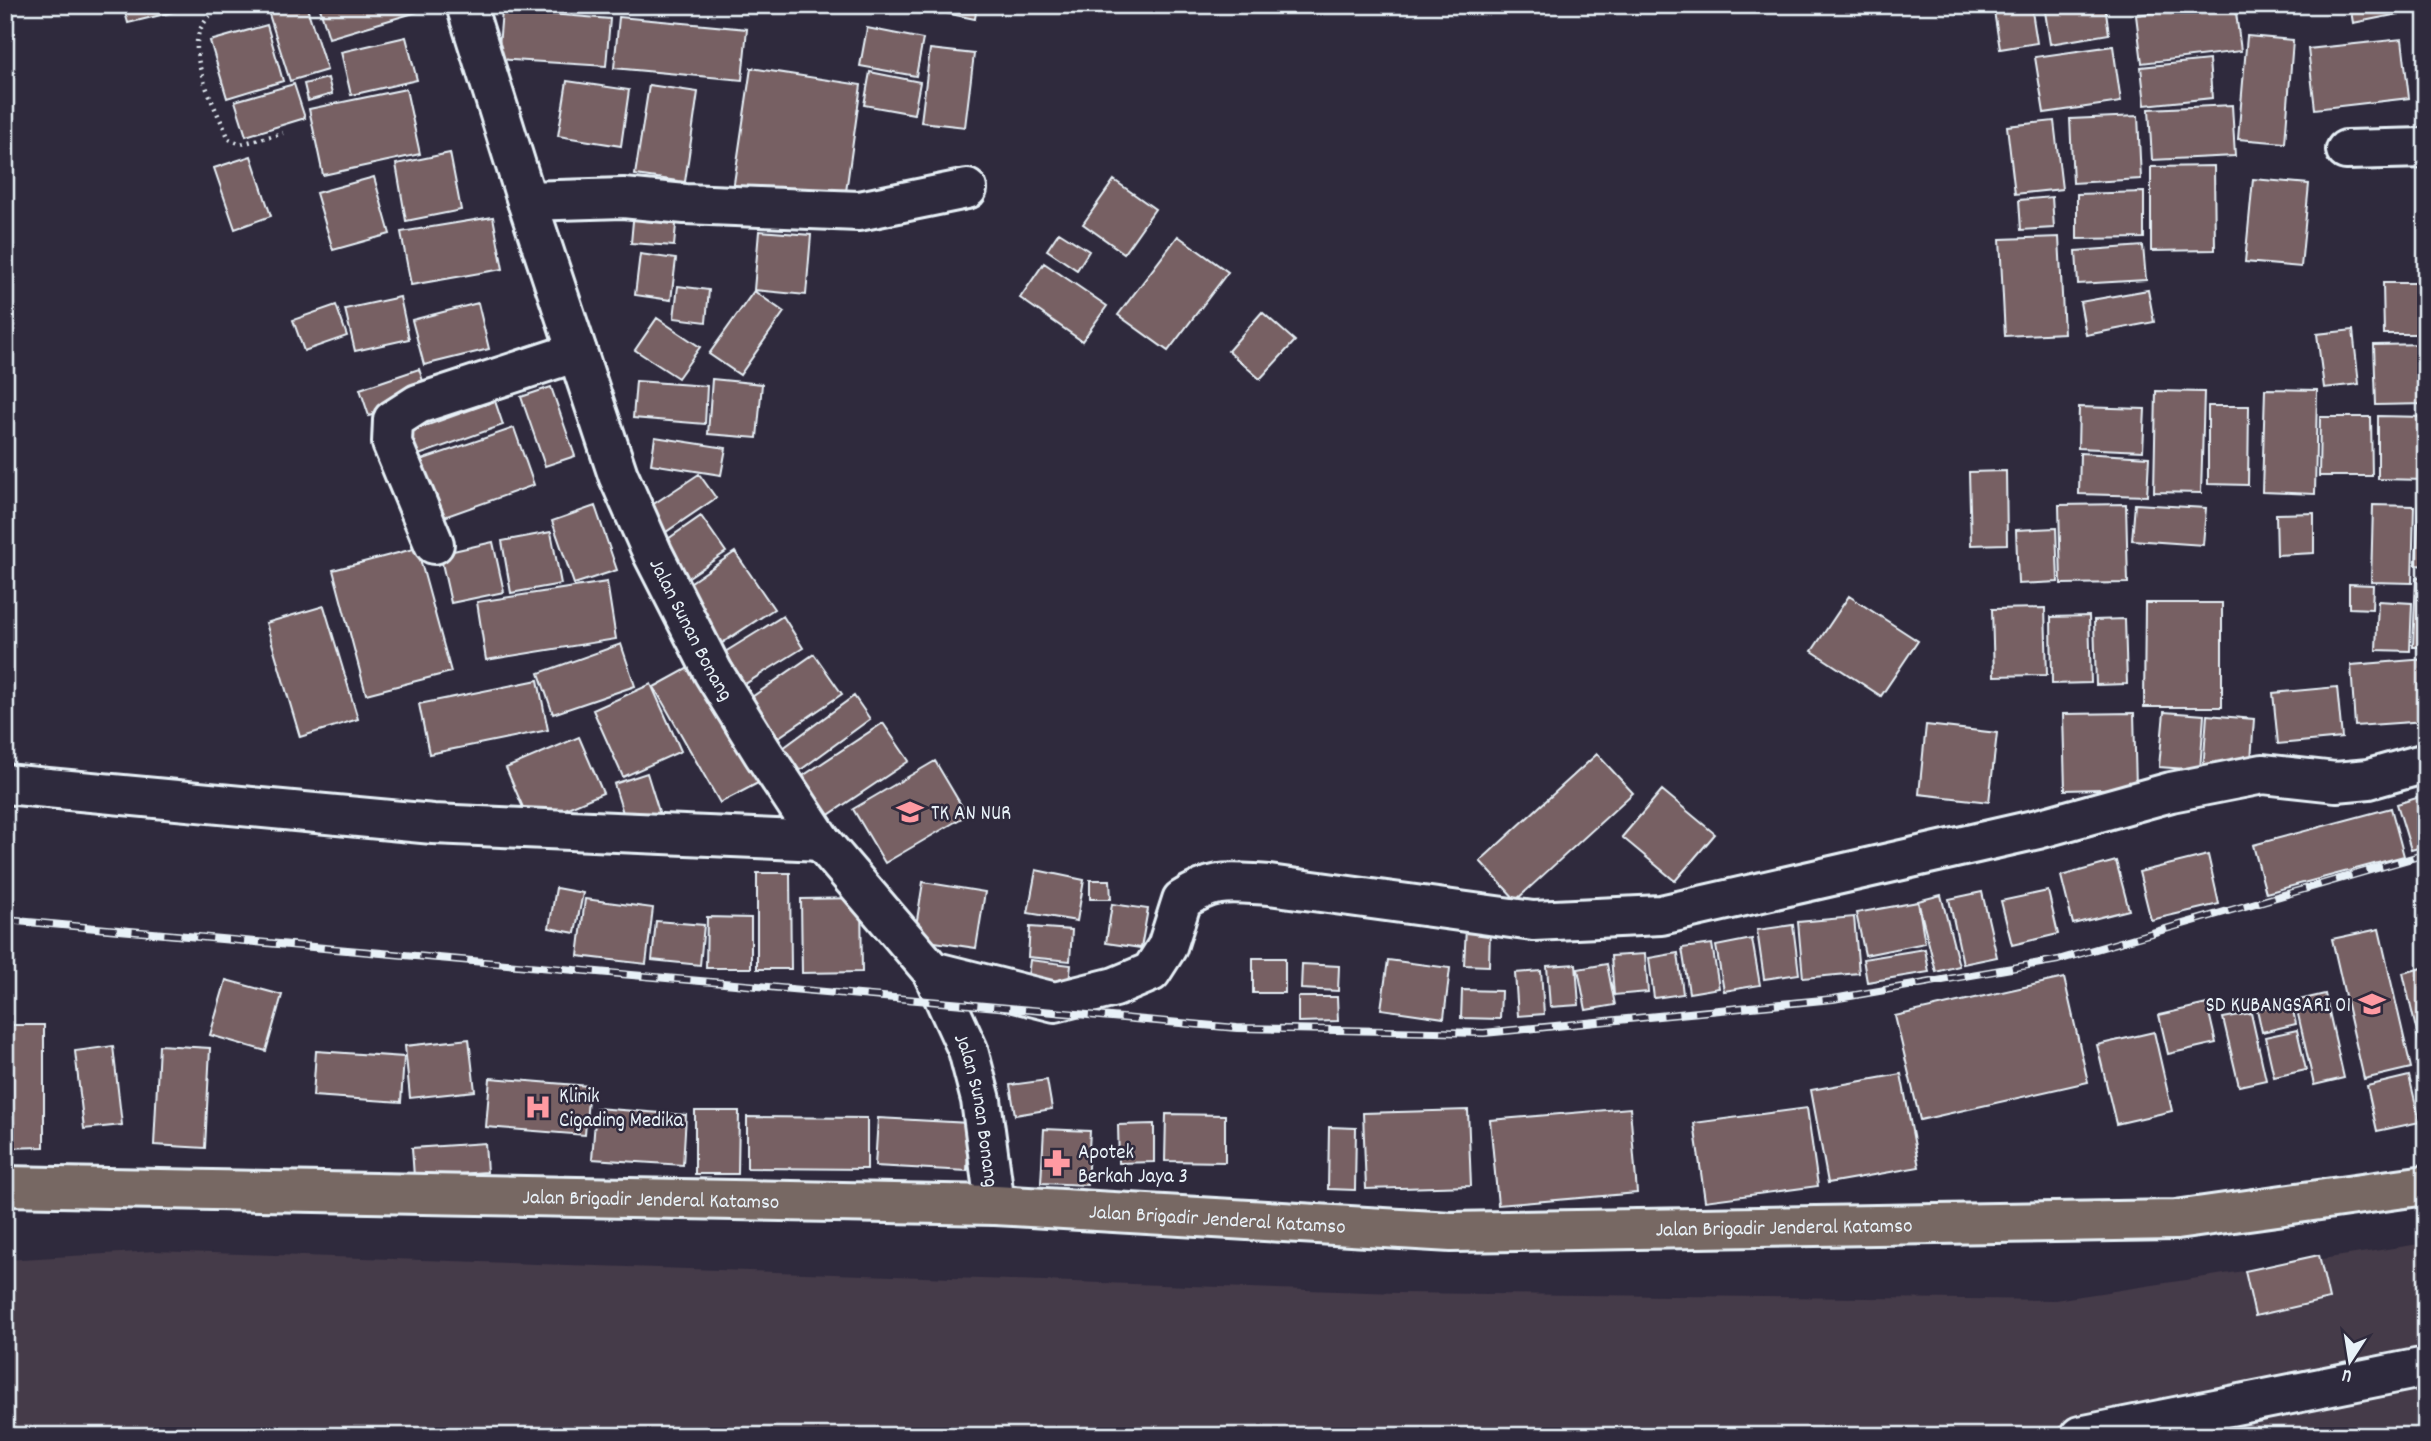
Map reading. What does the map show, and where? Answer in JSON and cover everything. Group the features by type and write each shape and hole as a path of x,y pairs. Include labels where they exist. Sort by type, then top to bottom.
{"highway":[{"name":"Jalan Brigadir Jenderal Katamso","path":"5,1186 995,1205 1451,1232 2176,1220 2426,1185"}],"street":[{"name":"Jalan Sunan Bonang","path":"466,5 527,201 618,475 653,554 713,672 762,753 821,841 932,971 968,1050 981,1100 995,1205"},
{"path":"2346,150 2426,148"},
{"path":"527,201 623,198 685,204 859,211 967,189"},
{"path":"434,544 392,443 393,420 418,404 577,352"},
{"path":"932,971 1055,1002 1115,987 1151,972 1167,947 1182,900 1203,886 1225,883 1269,885 1533,921 1661,915 2038,829 2171,792 2263,774 2336,782 2369,779 2426,763"},
{"path":"5,784 433,824 821,841"},
{"path":"2080,1436 2426,1367"}],"path":[{"path":"219,5 199,31 196,47 203,78 229,139 240,144 283,133"}],"shaded area":[{"path":"2426,1243 2426,1436 5,1436 5,1260 154,1251 1398,1293 2055,1300"}],"building":[{"path":"123,5 202,5 128,23"},
{"path":"276,5 306,5 327,70 290,81 267,8"},
{"path":"319,5 415,5 417,12 329,38"},
{"path":"907,5 977,5 975,19"},
{"path":"1993,5 2031,5 2037,43 2000,49"},
{"path":"2044,5 2105,5 2109,34 2050,44"},
{"path":"2213,5 2235,5 2241,51 2142,63 2136,15"},
{"path":"2350,5 2413,5 2414,11 2353,23"},
{"path":"502,10 610,19 606,66 498,59"},
{"path":"619,17 747,29 742,80 614,68"},
{"path":"267,25 283,81 227,98 210,41"},
{"path":"867,28 923,39 916,76 860,66"},
{"path":"2247,36 2293,40 2285,143 2238,139"},
{"path":"406,37 417,80 351,95 341,52"},
{"path":"2402,39 2409,98 2315,109 2308,49"},
{"path":"2113,46 2121,102 2044,113 2035,57"},
{"path":"930,49 974,54 965,127 921,122"},
{"path":"2209,60 2212,98 2145,105 2141,67"},
{"path":"751,68 861,85 844,206 733,190"},
{"path":"870,72 920,82 914,114 864,105"},
{"path":"328,78 332,94 308,101 304,84"},
{"path":"567,81 629,90 621,146 558,136"},
{"path":"294,84 305,118 246,136 235,101"},
{"path":"649,85 698,92 685,182 635,175"},
{"path":"406,89 420,154 323,175 309,109"},
{"path":"2232,105 2235,156 2152,160 2149,109"},
{"path":"2138,116 2141,179 2073,183 2070,119"},
{"path":"2054,121 2062,189 2015,194 2007,126"},
{"path":"450,153 461,210 406,221 396,164"},
{"path":"251,156 271,216 235,229 214,168"},
{"path":"2214,166 2215,250 2151,251 2151,167"},
{"path":"374,177 390,234 333,250 316,193"},
{"path":"2253,179 2309,184 2301,267 2245,262"},
{"path":"1114,180 1155,209 1124,253 1083,224"},
{"path":"2144,192 2144,238 2077,239 2077,194"},
{"path":"2052,197 2054,228 2021,230 2019,200"},
{"path":"634,210 677,214 674,246 631,243"},
{"path":"493,217 503,269 411,285 401,232"},
{"path":"759,231 811,235 806,295 754,290"},
{"path":"1059,232 1089,251 1077,270 1047,250"},
{"path":"1178,236 1228,272 1168,351 1118,315"},
{"path":"2059,237 2064,333 2005,336 2000,239"},
{"path":"2143,246 2146,280 2078,284 2076,251"},
{"path":"640,254 676,259 671,300 635,295"},
{"path":"1044,263 1107,306 1082,341 1020,298"},
{"path":"2383,283 2426,283 2426,334 2384,334"},
{"path":"678,286 709,290 706,322 674,318"},
{"path":"2148,290 2154,322 2086,335 2080,302"},
{"path":"754,291 784,312 740,375 709,354"},
{"path":"400,297 409,339 355,351 345,309"},
{"path":"478,303 489,349 424,365 412,320"},
{"path":"336,305 347,336 304,351 293,320"},
{"path":"1262,312 1295,341 1260,379 1228,351"},
{"path":"657,318 700,347 678,378 635,350"},
{"path":"2353,330 2359,384 2324,388 2317,334"},
{"path":"2426,344 2426,404 2376,405 2374,345"},
{"path":"419,369 428,396 369,416 360,389"},
{"path":"712,379 762,384 757,438 708,434"},
{"path":"636,381 707,386 705,424 633,418"},
{"path":"551,387 575,456 545,466 521,397"},
{"path":"2265,389 2317,390 2315,494 2262,492"},
{"path":"2156,391 2204,392 2201,493 2154,492"},
{"path":"495,401 503,425 416,456 408,432"},
{"path":"2208,406 2249,406 2248,485 2208,484"},
{"path":"2079,407 2145,409 2143,451 2078,448"},
{"path":"2378,416 2426,417 2426,480 2378,479"},
{"path":"2320,417 2371,417 2372,476 2319,476"},
{"path":"514,428 534,485 433,521 412,463"},
{"path":"655,437 726,448 721,475 651,464"},
{"path":"2080,453 2149,457 2147,496 2079,494"},
{"path":"2006,471 2007,544 1971,545 1969,472"},
{"path":"699,474 716,498 663,534 646,509"},
{"path":"2419,503 2426,503 2426,566 2416,565"},
{"path":"2126,504 2128,583 2061,584 2059,505"},
{"path":"2135,504 2206,508 2203,545 2132,540"},
{"path":"2373,505 2414,506 2412,583 2371,582"},
{"path":"595,506 617,570 574,584 552,521"},
{"path":"2314,513 2314,553 2277,555 2276,514"},
{"path":"701,516 726,552 680,583 655,548"},
{"path":"2056,528 2058,582 2018,584 2016,530"},
{"path":"551,532 561,584 511,593 502,541"},
{"path":"493,542 504,592 451,603 440,554"},
{"path":"417,548 451,672 366,694 333,570"},
{"path":"735,552 774,609 719,645 681,589"},
{"path":"2416,578 2426,579 2426,647 2413,647"},
{"path":"607,582 616,639 486,660 477,602"},
{"path":"2349,584 2373,585 2372,609 2349,608"},
{"path":"1849,596 1918,641 1881,696 1812,651"},
{"path":"2378,601 2412,603 2410,651 2376,650"},
{"path":"2145,603 2222,603 2222,707 2144,707"},
{"path":"324,606 358,719 300,737 266,623"},
{"path":"2045,608 2047,675 1994,676 1992,609"},
{"path":"783,616 803,648 745,684 725,652"},
{"path":"2089,616 2091,683 2052,684 2051,617"},
{"path":"2125,619 2127,684 2096,685 2094,620"},
{"path":"621,644 635,686 553,714 539,673"},
{"path":"814,654 842,694 776,739 749,699"},
{"path":"2426,659 2426,721 2355,726 2351,665"},
{"path":"692,666 758,783 720,803 654,687"},
{"path":"538,680 548,730 429,754 419,704"},
{"path":"651,684 681,751 623,777 593,710"},
{"path":"2337,687 2342,738 2278,744 2273,693"},
{"path":"854,696 870,719 795,774 779,751"},
{"path":"2164,712 2204,715 2200,770 2159,767"},
{"path":"2134,713 2136,788 2065,790 2063,714"},
{"path":"2207,715 2254,719 2250,775 2203,771"},
{"path":"883,723 909,761 821,820 795,781"},
{"path":"1926,725 1997,733 1989,802 1919,794"},
{"path":"579,737 603,793 530,824 506,768"},
{"path":"1597,754 1633,793 1516,900 1480,861"},
{"name":"TK AN NUR","path":"935,761 967,815 885,863 853,809"},
{"path":"647,773 661,818 628,829 614,784"},
{"path":"1662,790 1715,834 1675,881 1622,837"},
{"path":"2426,795 2426,846 2411,850 2397,804"},
{"path":"2391,808 2404,856 2266,893 2253,845"},
{"path":"2208,855 2219,904 2151,920 2139,872"},
{"path":"2116,861 2129,910 2073,924 2061,876"},
{"path":"1036,870 1084,880 1077,921 1028,913"},
{"path":"757,873 790,873 791,969 757,969"},
{"path":"1090,880 1110,880 1111,899 1090,899"},
{"path":"923,882 985,892 976,948 914,939"},
{"path":"556,888 583,893 575,933 549,928"},
{"path":"2048,891 2058,934 2012,945 2001,901"},
{"path":"1982,892 1997,957 1963,964 1949,899"},
{"path":"1941,895 1959,966 1936,972 1918,901"},
{"path":"861,898 862,972 802,973 801,899"},
{"path":"585,899 653,908 646,964 578,956"},
{"path":"1918,902 1925,943 1865,955 1856,913"},
{"path":"1112,904 1148,909 1141,948 1106,943"},
{"path":"707,917 751,918 751,968 706,968"},
{"path":"1854,917 1859,973 1803,978 1798,922"},
{"path":"656,921 704,925 700,965 652,960"},
{"path":"1793,925 1799,974 1764,979 1757,930"},
{"path":"1030,927 1072,930 1070,961 1028,957"},
{"path":"1466,928 1490,929 1489,966 1464,965"},
{"name":"SD KUBANGSARI 01","path":"2379,929 2411,1068 2364,1079 2332,939"},
{"path":"1752,939 1760,985 1724,991 1716,946"},
{"path":"1712,944 1719,988 1689,993 1682,948"},
{"path":"1925,949 1929,972 1867,982 1863,959"},
{"path":"1678,953 1683,994 1654,998 1649,958"},
{"path":"1645,954 1648,992 1614,995 1611,956"},
{"path":"1253,958 1285,958 1285,993 1253,993"},
{"path":"1030,960 1071,965 1067,998 1026,993"},
{"path":"1388,960 1450,968 1444,1018 1381,1009"},
{"path":"1302,964 1339,966 1338,991 1301,989"},
{"path":"1576,964 1579,1005 1550,1007 1547,966"},
{"path":"1607,964 1615,1005 1586,1010 1578,969"},
{"path":"2426,967 2426,1072 2403,973"},
{"path":"1541,971 1544,1014 1518,1016 1515,973"},
{"path":"2064,978 2088,1082 1920,1120 1895,1016"},
{"path":"226,980 282,995 266,1051 210,1035"},
{"path":"1462,990 1501,991 1500,1019 1461,1018"},
{"path":"2325,994 2344,1078 2314,1085 2295,1001"},
{"path":"1298,997 1337,997 1338,1021 1298,1022"},
{"path":"2291,1002 2296,1024 2262,1032 2257,1009"},
{"path":"2207,1004 2216,1043 2168,1054 2159,1015"},
{"path":"2251,1013 2266,1080 2239,1086 2223,1018"},
{"path":"5,1025 44,1025 44,1147 5,1148"},
{"path":"2297,1030 2306,1070 2274,1077 2265,1037"},
{"path":"2154,1032 2172,1111 2116,1124 2097,1045"},
{"path":"469,1039 475,1091 410,1098 405,1046"},
{"path":"159,1045 210,1048 205,1148 154,1145"},
{"path":"113,1046 122,1125 84,1129 75,1051"},
{"path":"316,1051 404,1057 401,1102 313,1096"},
{"path":"1901,1074 1919,1167 1828,1183 1811,1090"},
{"path":"2409,1076 2420,1122 2377,1131 2367,1086"},
{"name":"Klinik Cigading Medika","path":"490,1078 589,1086 585,1135 486,1127"},
{"path":"1047,1080 1052,1109 1015,1115 1010,1085"},
{"path":"596,1108 686,1115 683,1165 592,1159"},
{"path":"1630,1108 1637,1193 1498,1205 1490,1120"},
{"path":"1807,1108 1818,1186 1705,1201 1694,1123"},
{"path":"1468,1110 1471,1186 1366,1189 1363,1113"},
{"path":"695,1111 739,1111 738,1174 695,1174"},
{"path":"1166,1114 1225,1115 1225,1162 1165,1161"},
{"path":"747,1117 867,1118 867,1169 747,1168"},
{"path":"878,1118 969,1123 967,1171 875,1166"},
{"path":"1154,1124 1154,1162 1119,1163 1118,1125"},
{"path":"1329,1127 1356,1128 1355,1190 1328,1189"},
{"path":"1044,1129 1090,1131 1087,1185 1041,1183"},
{"path":"485,1143 487,1172 414,1177 412,1148"},
{"path":"2319,1255 2329,1299 2255,1316 2245,1271"}],"railway":[{"path":"5,920 1237,1028 1484,1033 1833,999 2058,960 2426,854"}],"place":[{"name":"TK AN NUR","path":"910,812"},
{"name":"SD KUBANGSARI 01","path":"2372,1004"},
{"name":"Klinik Cigading Medika","path":"538,1107"},
{"name":"Apotek Berkah Jaya 3","path":"1057,1163"}]}
